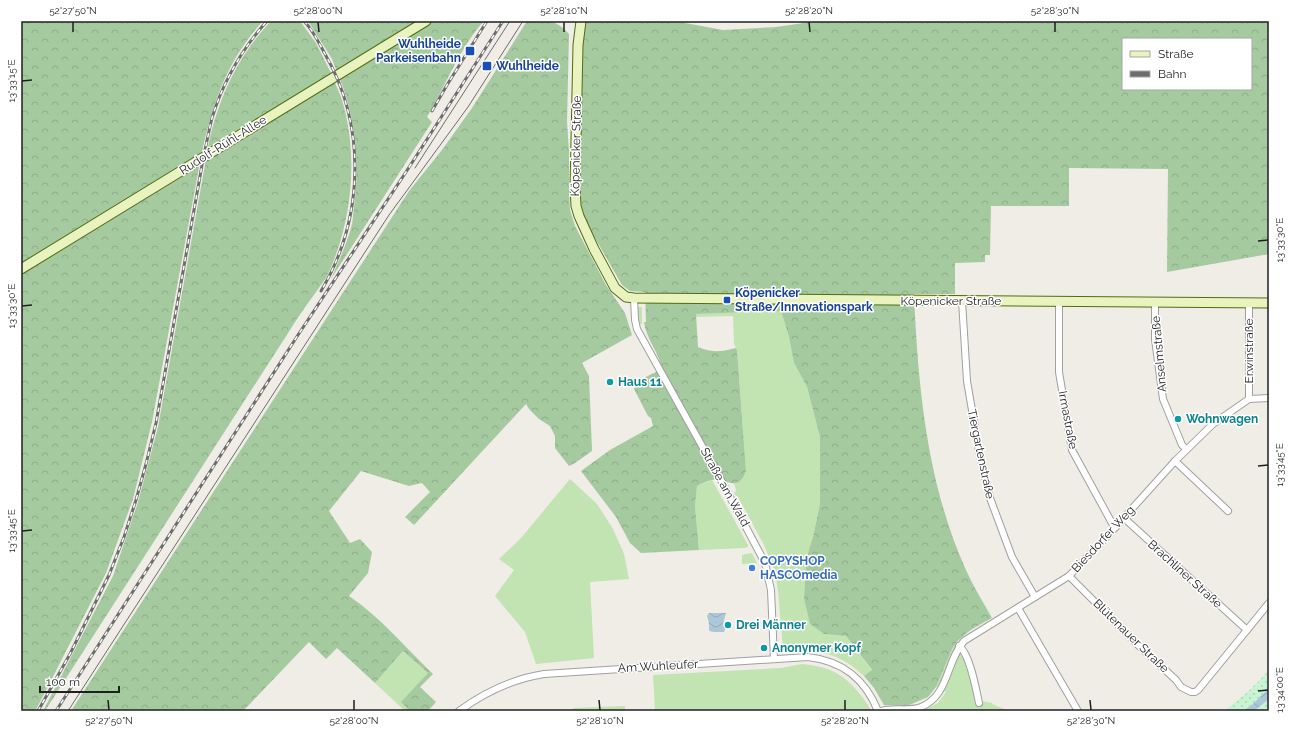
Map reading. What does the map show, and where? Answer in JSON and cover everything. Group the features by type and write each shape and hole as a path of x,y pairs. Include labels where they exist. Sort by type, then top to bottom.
{"main road":[{"name":"Rudolf-Rühl-Allee","path":"21,269 426,21"},
{"name":"Köpenicker Straße","path":"581,21 578,46 575,187 576,206 582,225 615,288 626,297 1269,303"}],"street":[{"name":"Straße am Wald","path":"634,298 636,326 765,563 771,590 774,659"},
{"name":"Tiergartenstraße","path":"962,301 967,381 976,438 989,492 1012,557 1035,597"},
{"name":"Irmastraße","path":"1059,301 1058,372 1072,450 1110,520 1116,527"},
{"name":"Anselmstraße","path":"1155,302 1155,339 1163,399 1182,445 1186,449"},
{"name":"Erwinstraße","path":"1249,302 1249,399"},
{"path":"1249,399 1269,398"},
{"name":"Biesdorfer Weg","path":"881,711 893,708 910,709 921,707 931,702 943,686 954,655 959,646 969,638 1069,576 1116,527 1186,449 1213,424 1249,399"},
{"path":"1175,461 1228,511"},
{"name":"Brachliner Straße","path":"1124,518 1247,630"},
{"name":"Blütenauer Straße","path":"1069,576 1176,680 1181,687 1191,692 1198,690 1247,630"},
{"path":"1247,630 1269,603"},
{"path":"1018,608 1078,711"},
{"path":"959,646 964,651 969,663 979,703"},
{"name":"Am Wuhleufer","path":"459,711 498,687 535,675 553,672 808,657 827,661 842,667 859,680 872,698 878,711"}],"green space":[{"path":"21,21 263,21 250,36 230,68 216,101 201,156 21,267"},
{"path":"271,21 300,21 316,43 332,75 207,152 216,116 229,82 248,50"},
{"path":"308,21 421,21 337,72 332,59"},
{"name":"Wuhlheide","path":"431,21 484,21 467,43 427,117 432,122 331,279 352,225 357,174 353,125 345,93 339,77"},
{"name":"Wuhlheide","path":"527,21 545,21 555,23 569,34 567,122 570,210 575,226 606,285 625,313 632,335 582,363 589,376 592,451 575,463 569,466 555,448 555,436 550,426 539,419 526,404 414,525 405,517 430,492 422,483 409,486 361,471 329,511 350,543 360,539 372,552 368,573 349,596 382,623 433,674 420,687 436,702 428,711 410,711 401,702 428,673 403,651 375,683 337,648 326,659 309,642 243,711 71,711 409,191 442,150 472,108"},
{"name":"Wuhlheide","path":"586,21 674,21 723,30 776,27 818,21 1269,21 1269,254 1167,272 1168,169 1069,168 1069,206 991,206 990,255 985,255 985,262 955,263 955,294 914,294 918,364 933,469 942,504 953,537 969,576 992,618 971,630 957,642 953,647 936,687 928,697 907,706 884,705 874,688 864,676 872,670 846,636 824,634 810,624 804,599 806,559 813,537 820,504 820,437 807,387 794,363 789,337 781,311 696,314 698,347 712,351 736,348 737,350 746,471 743,478 736,483 712,480 697,486 695,506 699,550 641,553 630,543 616,517 581,471 610,450 653,426 651,418 648,416 634,389 644,378 656,372 661,365 645,328 645,292 630,291 622,285 587,224 581,207 582,46"},
{"path":"334,81 342,100 347,121 351,166 350,188 343,233 328,274 296,320 45,711 43,711 113,576 138,502 158,427 206,159"},
{"path":"200,162 152,422 133,499 106,573 40,702 35,711 21,711 21,273"},
{"path":"638,307 642,307 642,324 639,325 637,314"},
{"path":"781,311 789,337 794,363 807,387 820,437 820,504 813,537 806,559 804,599 810,624 824,634 846,636 872,671 864,676 855,668 837,657 828,654 808,651 783,650 775,572 764,545 738,497 734,494 736,490 734,483 739,482 742,479 746,471 737,350 734,344 733,316 696,317 696,314"},
{"path":"570,479 597,504 613,529 624,554 629,579 590,582 594,658 536,664 525,632 495,596 514,570 499,559 521,538"},
{"path":"712,480 748,547 699,550 695,506 697,486"},
{"path":"752,553 757,563 742,564 742,555"},
{"path":"957,642 964,653 982,701 992,703 1009,711 923,711 938,703 946,692 936,687 953,647"},
{"path":"403,651 428,673 402,702 410,711 405,711 375,683"},
{"path":"802,664 827,669 840,675 853,686 866,702 871,711 655,711 653,675 781,668"},
{"path":"1269,670 1269,688 1253,704 1243,711 1223,711 1248,692"},
{"path":"1269,699 1269,711 1254,711"},
{"path":"625,706 625,710 629,711 568,711 574,708"}],"water":[{"path":"709,613 726,613 723,624 726,627 724,632 712,632 709,630 709,621 707,616"},
{"path":"1269,688 1269,699 1254,711 1243,711 1253,704"}],"tram line":[{"path":"415,168 510,21"},
{"path":"68,711 389,215 468,107 523,21"}],"railway":[{"path":"38,711 70,654 109,575 124,537 136,500 156,423 204,154 212,118 216,105 234,66 249,43 267,21"},
{"path":"304,21 318,41 339,82 348,112 354,142 355,173 352,204 346,234 335,263 321,291"},
{"path":"432,111 487,21"},
{"path":"56,711 298,335 406,172 503,21"}],"place":[{"name":"Wuhlheide Parkeisenbahn","path":"470,51"},
{"name":"Wuhlheide","path":"487,66"},
{"name":"Köpenicker Straße/Innovationspark","path":"727,300"},
{"name":"Haus 11","path":"610,382"},
{"name":"Wohnwagen","path":"1178,419"},
{"name":"COPYSHOP HASCOmedia","path":"752,568"},
{"name":"Drei Männer","path":"728,625"},
{"name":"Anonymer Kopf","path":"764,648"}]}
